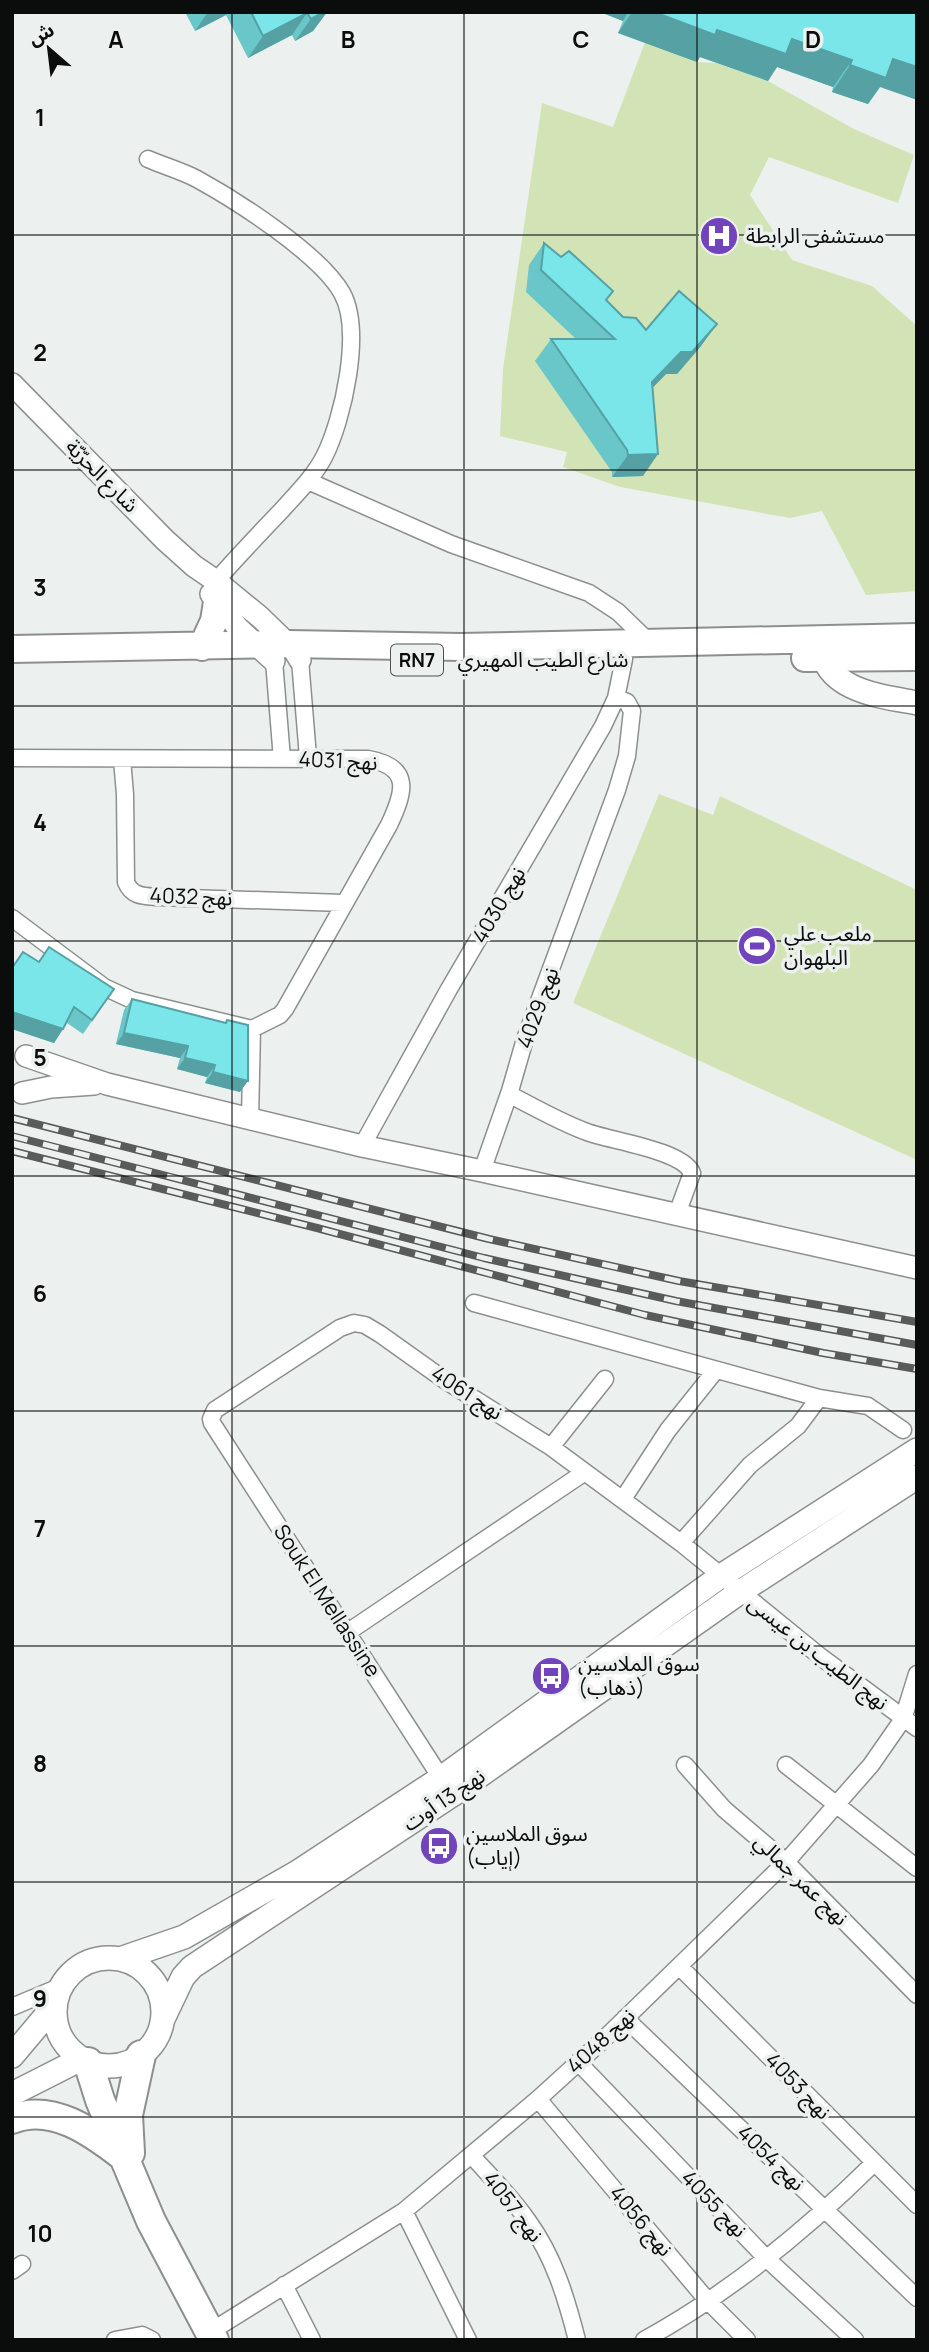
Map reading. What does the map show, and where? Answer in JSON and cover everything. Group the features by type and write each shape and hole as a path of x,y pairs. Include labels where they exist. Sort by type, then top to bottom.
{"highway":[{"path":"128,2166 128,2115 141,2055"},
{"path":"84,2060 161,2244 212,2336"},
{"path":"12,2119 27,2113 65,2119 103,2140 128,2166"}],"main road":[{"path":"202,647 214,621 216,592"},
{"name":"RN7","path":"821,648 917,637"},
{"name":"شارع الطيب المهيري","path":"12,666 461,647 650,643 821,648"},
{"name":"شارع الطيب المهيري","path":"12,649 202,647 279,653 624,659 821,648"},
{"path":"821,648 832,674 860,691 917,703"},
{"name":"RN7","path":"821,648 917,657"},
{"name":"نهج 13 أوت","path":"120,1959 184,1937 296,1873 441,1778 721,1576 917,1450"},
{"name":"نهج 13 أوت","path":"163,2019 183,1977 192,1967 452,1795 740,1592 917,1477"},
{"path":"12,2056 72,1972 86,1963 103,1958 120,1959 135,1965 152,1981 162,2003 163,2019 152,2045 141,2055 115,2066 101,2066 84,2060 69,2049 60,2036 55,2021 58,1995"},
{"path":"12,2094 84,2060"}],"street":[{"path":"148,159 195,178 247,209 312,258 329,274 344,295 349,319 351,344 342,408 323,458 308,481 216,592"},
{"name":"شارع الحرّيّة","path":"12,384 127,502 194,566 216,592 238,628 279,653"},
{"path":"308,481 441,540 589,593 618,612 650,643"},
{"name":"شارع الحرّيّة","path":"216,592 260,617 279,653"},
{"path":"279,653 308,757"},
{"path":"279,653 282,759"},
{"name":"نهج 4030","path":"362,1146 449,989 603,726 616,698 624,659"},
{"name":"نهج 4029","path":"510,1091 627,756 632,711 627,702 616,698"},
{"name":"نهج 4031","path":"12,758 122,760 308,757 383,762 394,768 402,797 389,825 285,1009 280,1015 252,1029"},
{"name":"نهج 4032","path":"122,760 126,882 132,892 139,896 158,897 343,903"},
{"path":"12,918 104,987 132,1000 252,1029 250,1119"},
{"path":"19,1054 107,1084 362,1146 917,1268"},
{"path":"17,1093 32,1085 35,1079 34,1066 19,1054"},
{"path":"17,1093 51,1087 107,1084"},
{"path":"482,1171 510,1091"},
{"path":"510,1091 514,1097 587,1132 646,1148 684,1163 692,1173 677,1214"},
{"path":"474,1303 819,1398 868,1406 903,1430"},
{"name":"نهج 4061","path":"212,1423 215,1410 340,1328 354,1323 365,1325 446,1381 551,1447 681,1543 721,1576"},
{"path":"623,1499 668,1430 716,1370"},
{"path":"551,1447 605,1380"},
{"path":"681,1543 750,1465 798,1426 819,1398"},
{"name":"Souk El Mellassine","path":"212,1423 441,1778"},
{"path":"348,1632 585,1472"},
{"name":"نهج الطيب بن عيسى","path":"721,1576 821,1657 910,1724"},
{"name":"نهج 4048","path":"212,2336 284,2285 404,2211 538,2099 680,1967 786,1862 910,1724 917,1674"},
{"name":"نهج عمر جمالي","path":"685,1765 724,1810 786,1862 917,1995"},
{"path":"786,1765 917,1868"},
{"name":"نهج 4053","path":"680,1967 779,2065 873,2164 917,2205"},
{"path":"12,2007 58,1995"},
{"name":"نهج 4054","path":"625,2018 917,2298"},
{"name":"نهج 4055","path":"578,2062 766,2259 855,2340"},
{"name":"نهج 4056","path":"538,2099 708,2300 747,2340"},
{"name":"نهج 4057","path":"472,2156 527,2220 545,2247 566,2296 577,2340"},
{"path":"651,2338 766,2259 873,2164"},
{"path":"404,2211 468,2340"},
{"path":"284,2285 312,2340"},
{"path":"116,2340 142,2334 152,2340"}],"green space":[{"name":"مستشفى الرابطة","path":"645,42 697,62 716,63 768,81 854,129 914,155 898,203 769,157 750,195 792,260 872,286 917,326 917,591 866,595 822,511 790,518 620,487 563,467 567,452 500,436 503,369 542,103 613,127"},
{"name":"ملعب علي البلهوان","path":"659,794 713,815 720,796 917,890 917,1160 573,1003"}],"building":[{"path":"251,12 324,12 311,19 307,13 263,36"},
{"path":"654,12 917,12 917,67 893,59 886,78 850,65 852,60 792,39 786,54 717,30 715,35"},
{"path":"544,243 561,257 569,251 613,291 606,300 623,317 636,318 646,330 679,291 717,324 692,352 681,352 652,382 658,454 628,455 551,339 615,339 541,270"},
{"path":"49,947 114,989 92,1020 74,1007 63,1029 12,1012 12,968 23,952 39,962"},
{"path":"132,999 226,1023 227,1020 248,1025 248,1081 213,1072 215,1065 185,1058 188,1046 124,1033"}],"railway":[{"path":"12,1118 489,1239 679,1281 917,1322"},
{"path":"12,1136 484,1258 676,1301 917,1345"},
{"path":"12,1151 645,1315 823,1353 917,1369"}],"place":[{"name":"مستشفى الرابطة","path":"719,236"},
{"name":"ملعب علي البلهوان","path":"757,946"},
{"name":"سوق الملاسين (ذهاب)","path":"551,1676"},
{"name":"سوق الملاسين (إياب)","path":"439,1846"}]}
